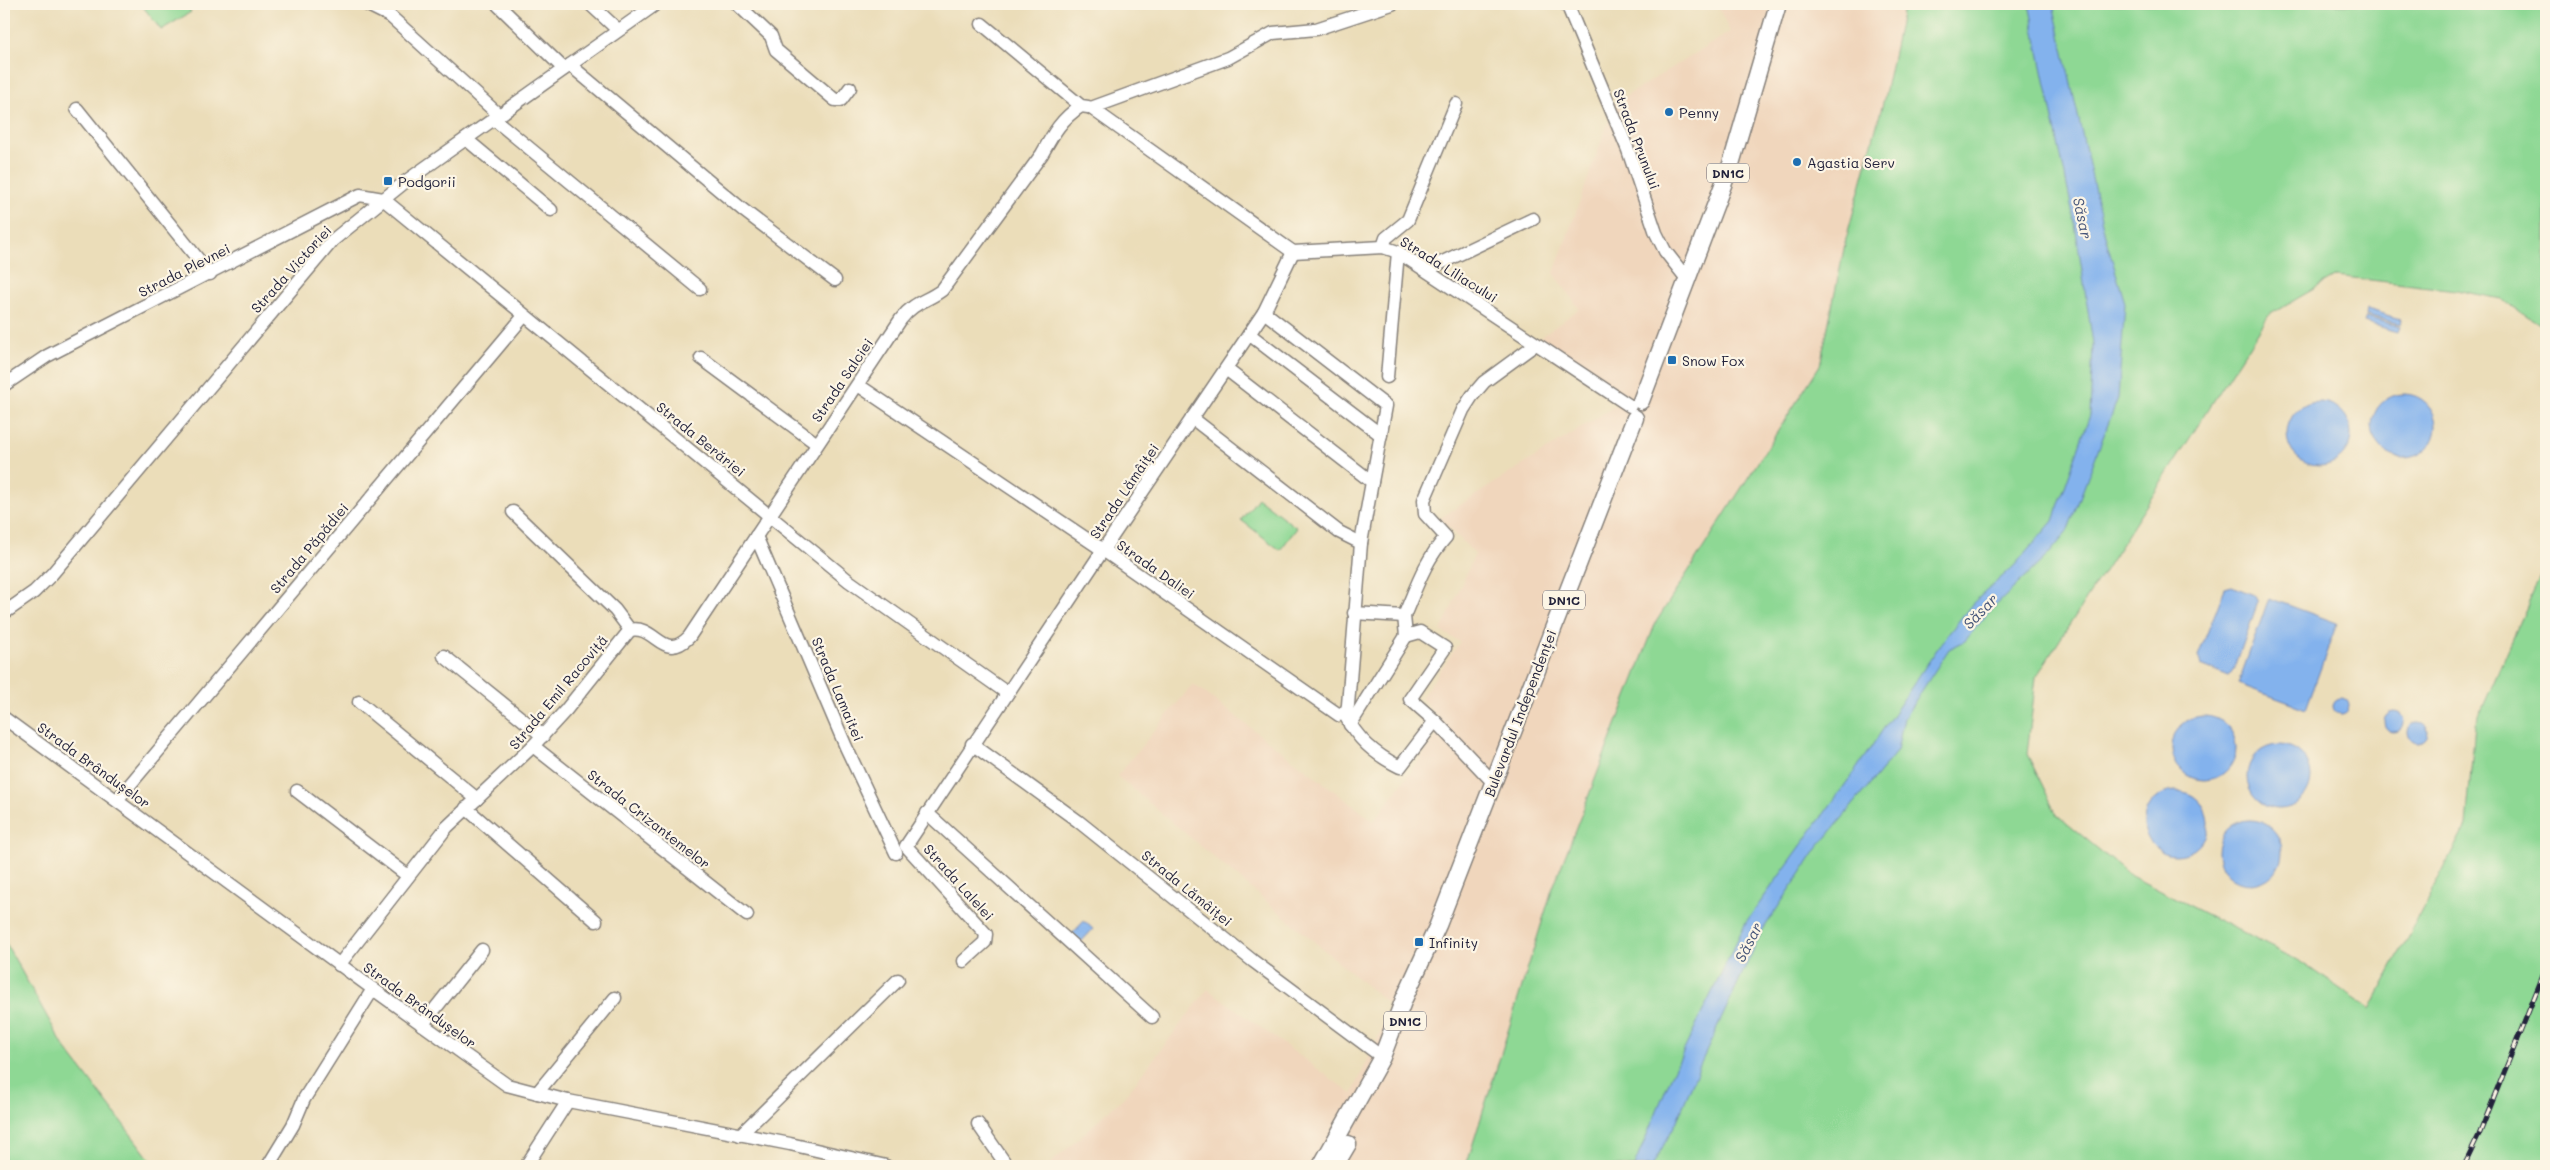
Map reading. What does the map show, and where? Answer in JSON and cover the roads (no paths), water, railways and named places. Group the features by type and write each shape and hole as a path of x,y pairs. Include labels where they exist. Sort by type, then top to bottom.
{"main road":[{"name":"Bulevardul Independenței","path":"1335,1166 1369,1106 1389,1062 1421,978 1438,925 1635,408 1731,164 1778,4"},
{"name":"Bulevardul Independenței","path":"1321,1166 1338,1140 1382,1057 1404,999 1438,925"}],"street":[{"path":"366,4 390,16 496,117 700,289"},
{"path":"590,4 618,30"},
{"name":"Strada Victoriei","path":"4,613 34,592 52,574 333,240 383,199 656,4"},
{"path":"738,4 771,36 776,50 835,100 841,100 850,88"},
{"path":"1086,107 1228,58 1273,33 1316,29 1392,4"},
{"name":"Strada Prunului","path":"1567,4 1628,150 1656,233 1664,251 1687,279"},
{"path":"498,6 567,67 744,210 835,280"},
{"path":"982,24 1086,107 1293,252"},
{"path":"1383,247 1386,238 1408,220 1456,104"},
{"name":"Strada Salciei","path":"630,630 644,631 664,645 672,647 682,644 905,314 920,301 932,298 942,290 1042,154 1062,120 1086,107"},
{"path":"77,109 210,274"},
{"path":"466,139 551,210"},
{"name":"Strada Plevnei","path":"4,385 47,356 210,274 345,202 360,195 383,199"},
{"name":"Strada Berăriei","path":"383,199 849,581 1007,692"},
{"path":"345,202 359,219"},
{"path":"1426,270 1533,218"},
{"name":"Strada Liliacului","path":"1293,252 1383,247 1398,252 1635,408"},
{"name":"Strada Lămâiței","path":"901,849 1250,334 1264,312 1293,252"},
{"path":"1387,377 1398,252"},
{"path":"1264,312 1386,406 1361,544 1348,705 1343,717"},
{"name":"Strada Păpădiei","path":"117,800 524,316"},
{"path":"1250,334 1380,434"},
{"path":"1406,636 1404,616 1426,564 1435,549 1446,537 1425,514 1424,500 1463,410 1484,382 1536,344"},
{"path":"701,358 817,444"},
{"path":"1226,369 1372,482"},
{"name":"Strada Daliei","path":"858,385 1103,550 1343,717 1355,734 1383,758 1400,766 1436,721"},
{"path":"1192,418 1338,532 1361,544"},
{"path":"513,512 615,610 630,630"},
{"name":"Strada Lamaitei","path":"756,536 846,748 901,849"},
{"path":"1354,613 1404,616"},
{"name":"Strada Emil Racoviță","path":"340,965 447,827 533,746 630,630"},
{"path":"1343,717 1406,636 1420,632 1445,648 1410,699 1436,721 1493,782"},
{"path":"444,656 542,736"},
{"path":"359,702 478,799"},
{"name":"Strada Brândușelor","path":"4,718 422,1025 507,1085 568,1101 886,1166"},
{"name":"Strada Lămâiței","path":"972,744 1078,821 1253,961 1382,1057"},
{"name":"Strada Crizantemelor","path":"533,746 747,915"},
{"path":"297,791 408,876"},
{"path":"466,808 596,921"},
{"path":"927,813 1152,1017"},
{"name":"Strada Lalelei","path":"901,849 986,934 985,942 964,961"},
{"path":"422,1025 482,950"},
{"path":"740,1135 898,980"},
{"path":"268,1166 293,1125 304,1098 373,989"},
{"path":"537,1093 615,998"},
{"path":"526,1166 568,1101"},
{"path":"978,1124 1007,1166"}],"water":[{"name":"Săsar","path":"2029,4 2053,4 2105,236 2125,303 2118,398 2067,532 2049,554 1988,613 1965,641 1949,649 1904,718 1897,751 1817,849 1762,931 1700,1065 1676,1123 1652,1166 1634,1166 1670,1079 1746,922 1857,768 1942,642 1973,603 2014,566 2053,521 2090,415 2093,344 2075,224"},
{"path":"2367,309 2401,319 2400,324 2366,315"},
{"path":"2366,317 2400,326 2398,332 2364,322"},
{"path":"2404,394 2416,396 2427,403 2434,414 2436,426 2434,438 2427,449 2416,456 2404,458 2392,456 2381,449 2374,438 2372,426 2374,414 2381,403 2392,396"},
{"path":"2319,402 2331,404 2342,411 2349,422 2351,434 2349,446 2342,457 2331,464 2319,466 2307,464 2296,457 2289,446 2287,434 2289,422 2296,411 2307,404"},
{"path":"2232,586 2254,595 2258,602 2234,670 2229,676 2201,665 2198,656 2225,588"},
{"path":"2269,598 2337,623 2306,709 2238,684"},
{"path":"2341,698 2347,700 2349,706 2347,712 2341,714 2335,712 2333,706 2335,700"},
{"path":"2394,712 2401,715 2404,722 2401,729 2394,732 2387,729 2384,722 2387,715"},
{"path":"2204,716 2216,718 2227,725 2234,736 2236,748 2234,760 2227,771 2216,778 2204,780 2192,778 2181,771 2174,760 2172,748 2174,736 2181,725 2192,718"},
{"path":"2418,722 2425,725 2428,732 2425,739 2418,742 2411,739 2408,732 2411,725"},
{"path":"2279,745 2291,747 2302,754 2309,765 2311,777 2309,789 2302,800 2291,807 2279,809 2267,807 2256,800 2249,789 2247,777 2249,765 2256,754 2267,747"},
{"path":"2176,791 2188,793 2199,800 2206,811 2208,823 2206,835 2199,846 2188,853 2176,855 2164,853 2153,846 2146,835 2144,823 2146,811 2153,800 2164,793"},
{"path":"2250,820 2262,822 2273,829 2280,840 2282,852 2280,864 2273,875 2262,882 2250,884 2238,882 2227,875 2220,864 2218,852 2220,840 2227,829 2238,822"},
{"path":"1084,921 1093,929 1080,943 1071,935"}],"railway":[{"path":"2464,1166 2479,1135 2546,968"}],"place":[{"name":"Penny","path":"1669,112"},
{"name":"Agastia Serv","path":"1797,162"},
{"name":"Podgorii","path":"388,181"},
{"name":"Snow Fox","path":"1672,360"},
{"name":"Infinity","path":"1419,942"}]}
